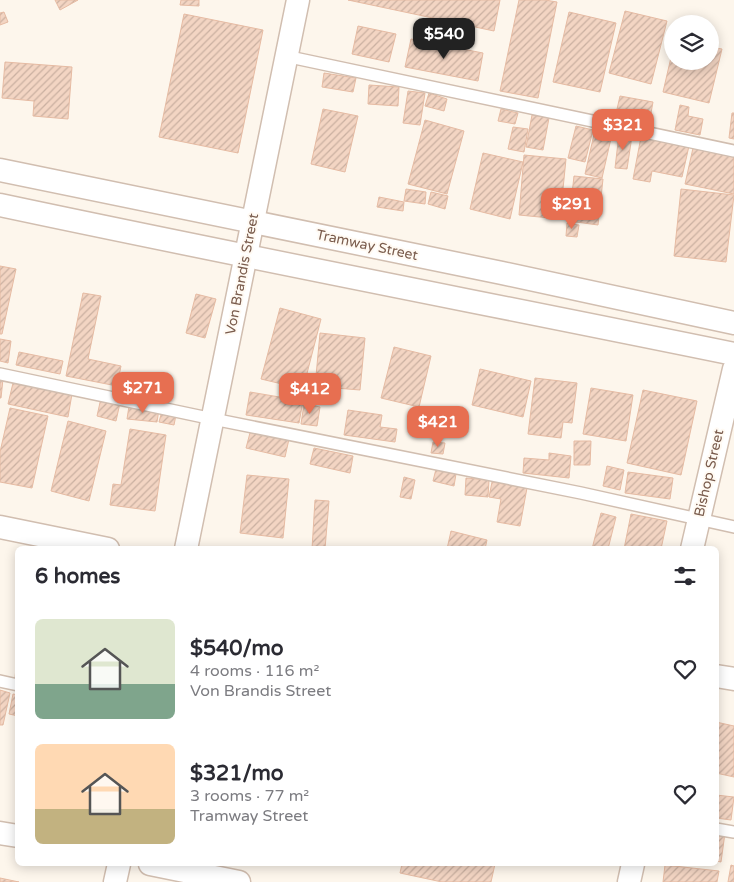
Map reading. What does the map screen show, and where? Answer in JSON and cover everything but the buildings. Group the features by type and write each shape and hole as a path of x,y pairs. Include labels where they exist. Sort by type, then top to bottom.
{"street":[{"name":"Von Brandis Street","path":"187,546 285,56 298,0"},
{"name":"Tramway Street","path":"0,170 502,273 734,323"},
{"path":"0,205 245,257 496,305 734,354"},
{"path":"496,305 502,273"},
{"name":"Bishop Street","path":"693,546 734,369"},
{"path":"0,527 93,546"},
{"path":"719,676 734,679"},
{"path":"0,833 15,836"},
{"path":"115,882 119,866"},
{"path":"160,866 239,882"},
{"path":"629,882 633,866"}],"lane":[{"path":"285,56 734,151"},
{"path":"0,374 213,420 571,491 734,527"},
{"path":"0,681 15,684"},
{"path":"719,830 734,832"}]}
